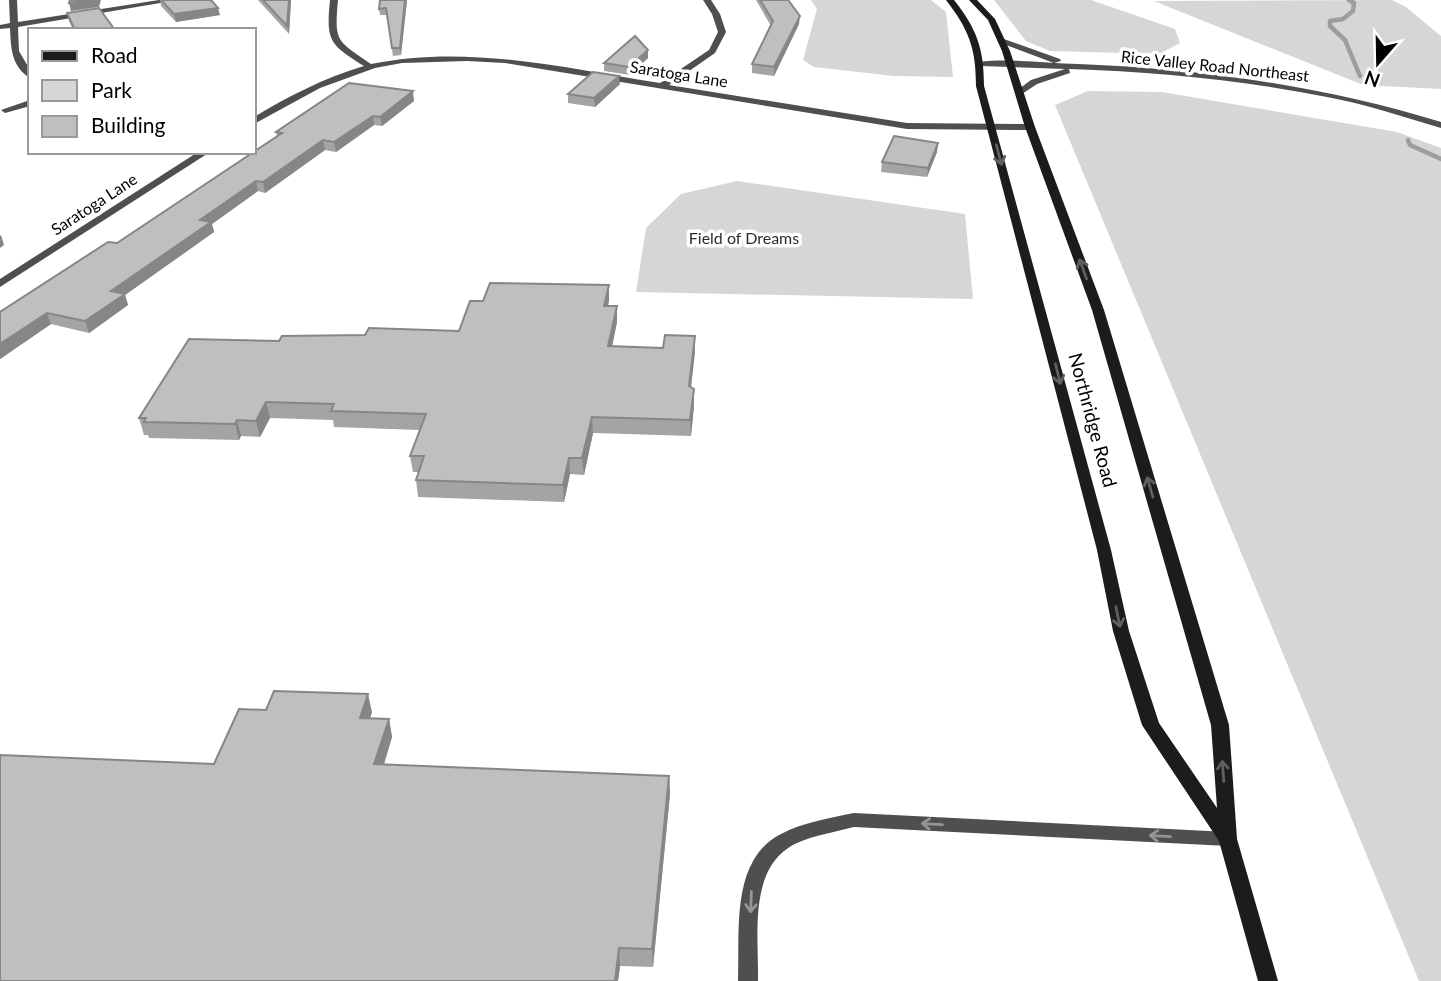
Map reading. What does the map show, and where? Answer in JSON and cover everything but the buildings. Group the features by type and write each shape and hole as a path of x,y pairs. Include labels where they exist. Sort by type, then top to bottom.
{"main road":[{"name":"Northridge Road","path":"950,0 968,22 977,40 981,86 991,128 1104,550 1121,631 1151,725 1228,839"},
{"name":"Northridge Road","path":"973,0 991,19 1001,40 1030,127 1098,310 1220,725 1228,839 1268,981"}],"street":[{"path":"13,0 10,7 14,20 12,46 15,59 28,74"},
{"path":"0,27 14,20 125,0"},
{"path":"0,18 14,20 174,0"},
{"path":"334,0 331,22 335,40 347,52 368,65"},
{"path":"660,87 712,51 722,32 716,14 707,0"},
{"path":"1001,40 1042,57 1093,68"},
{"name":"Saratoga Lane","path":"256,120 316,85 368,65 414,57 452,56 505,61 906,126 1030,127"},
{"name":"Rice Valley Road Northeast","path":"981,64 1093,68 1220,78 1317,92 1441,125"},
{"path":"1019,93 1034,82 1062,72 1093,68"},
{"path":"5,110 28,104"},
{"name":"Saratoga Lane","path":"0,284 202,154"},
{"path":"748,981 752,881 757,865 767,851 786,838 816,826 855,820 1228,839"}],"green space":[{"path":"811,0 931,0 946,12 953,77 894,76 814,67 803,60 817,9"},
{"path":"994,0 1091,0 1175,29 1180,43 1159,54 1050,51 1026,41"},
{"path":"1392,0 1406,7 1441,36 1441,89 1363,85 1154,1"},
{"path":"1088,91 1162,92 1397,132 1441,148 1441,981 1419,981 1055,105"},
{"name":"Field of Dreams","path":"737,181 965,214 973,299 636,292 646,228 681,194"}],"waterway":[{"path":"1349,0 1354,3 1353,11 1343,19 1330,21 1330,26 1345,40 1360,76"},
{"path":"1408,140 1410,145 1441,159"}]}
